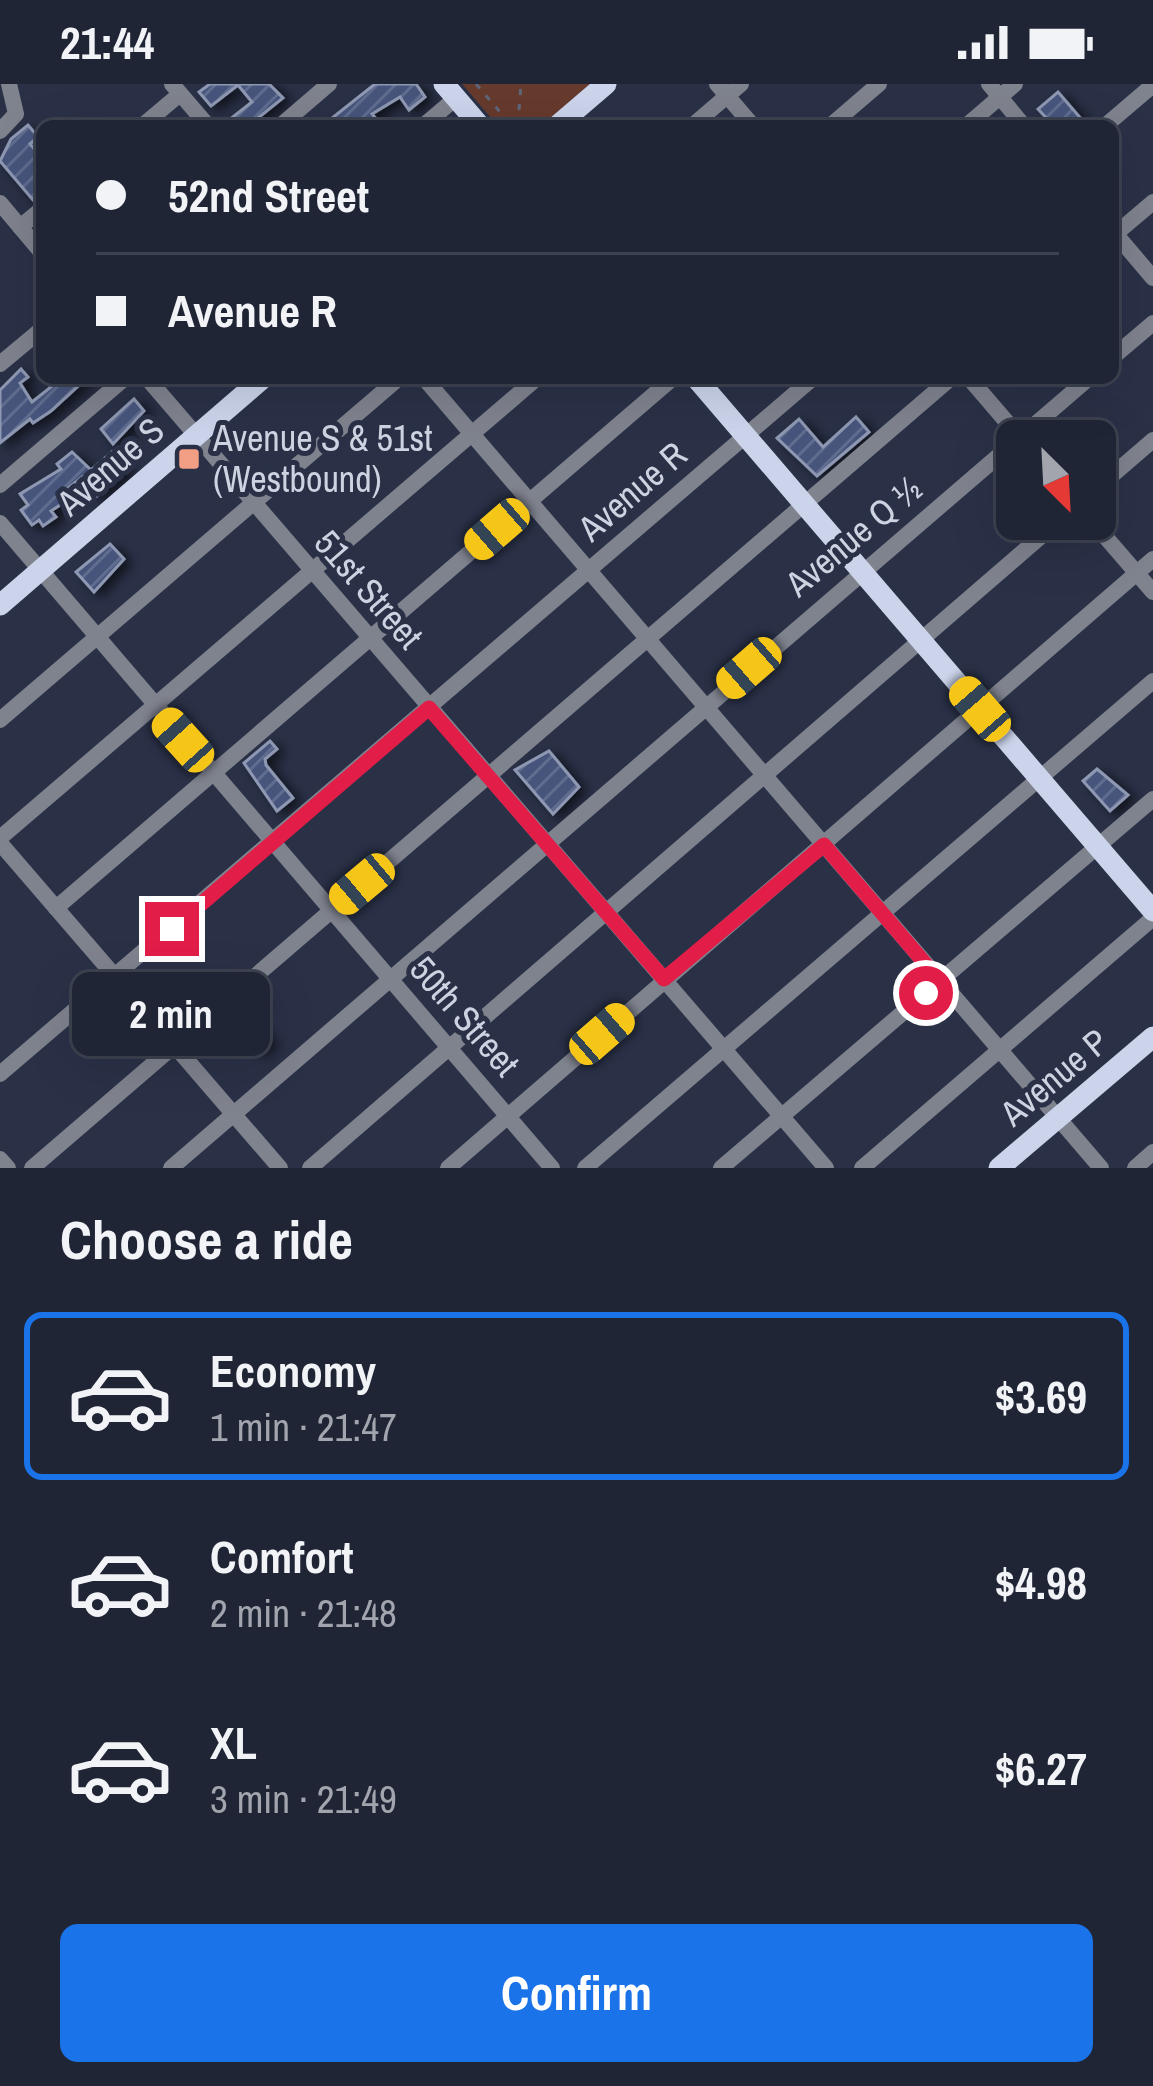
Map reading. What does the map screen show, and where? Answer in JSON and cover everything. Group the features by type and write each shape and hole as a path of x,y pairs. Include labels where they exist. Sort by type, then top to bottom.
{"main road":[{"path":"564,120 606,84"},
{"path":"450,91 475,120"},
{"name":"Avenue S","path":"0,604 256,384"},
{"path":"701,384 1153,915"},
{"name":"Avenue P","path":"999,1168 1153,1037"}],"street":[{"path":"0,131 16,114 9,84"},
{"path":"837,120 879,84"},
{"path":"971,120 994,90 1015,84"},
{"path":"1113,120 1153,86"},
{"path":"286,120 317,88"},
{"path":"698,120 728,88 749,120"},
{"path":"148,120 176,89 203,120"},
{"path":"994,90 1019,120"},
{"path":"428,120 450,91"},
{"path":"1119,230 1153,202"},
{"path":"0,203 11,225 36,248"},
{"path":"1119,240 1153,278"},
{"path":"1119,352 1153,323"},
{"path":"0,364 36,334"},
{"path":"0,485 118,384"},
{"name":"51st Street","path":"152,384 826,1168"},
{"path":"0,720 392,384"},
{"path":"429,384 1100,1168"},
{"path":"280,1168 0,841 530,384"},
{"path":"56,908 666,384"},
{"name":"Avenue R","path":"0,1074 806,384"},
{"path":"32,1168 943,384"},
{"path":"974,384 1005,420"},
{"name":"Avenue Q ½","path":"1043,420 1082,384"},
{"path":"1116,472 1153,440"},
{"name":"Avenue Q ½","path":"170,1168 996,461"},
{"name":"50th Street","path":"0,523 552,1168"},
{"path":"310,1168 1037,540"},
{"path":"1108,540 1153,592"},
{"path":"448,1168 1153,559"},
{"path":"585,1168 1153,681"},
{"path":"721,1168 1153,800"},
{"path":"862,1168 1153,915"},
{"path":"1135,1168 1153,1152"},
{"path":"0,1159 8,1168"}],"path":[{"path":"476,84 507,120"},
{"path":"518,120 521,84"}],"shaded area":[{"path":"462,84 592,84 550,120 493,120"}],"building":[{"path":"210,84 269,84 283,98 256,120 229,120 252,102 238,85 211,106 199,92"},
{"path":"375,84 416,84 425,97 409,110 400,97 372,114 377,120 330,120"},
{"path":"1058,92 1082,120 1048,120 1038,109"},
{"path":"28,125 36,135 30,144 36,151 33,200 0,161 11,139"},
{"path":"21,369 28,377 20,383 32,402 51,387 49,384 80,384 51,411 33,423 30,419 0,443 0,390"},
{"path":"134,399 144,411 113,444 101,429"},
{"path":"856,417 869,432 817,476 777,438 799,419 823,447"},
{"path":"72,452 91,470 112,452 127,470 97,496 82,477 67,489 72,497 51,511 56,517 43,526 39,520 32,525 21,510 28,505 20,494 61,469 57,464"},
{"path":"110,544 124,559 94,592 76,572"},
{"path":"270,741 277,749 265,759 266,765 293,798 277,811 244,763"},
{"path":"549,751 579,787 553,814 515,770"},
{"path":"1097,769 1128,795 1110,811 1083,781"},
{"path":"253,995 259,1001 246,1013 270,1041 258,1052 231,1020 222,1022"}],"place":[{"name":"Avenue S & 51st (Westbound)","path":"189,459"}],"route":[{"path":"172,929 429,708 664,979 824,845 940,981 926,993"}]}
